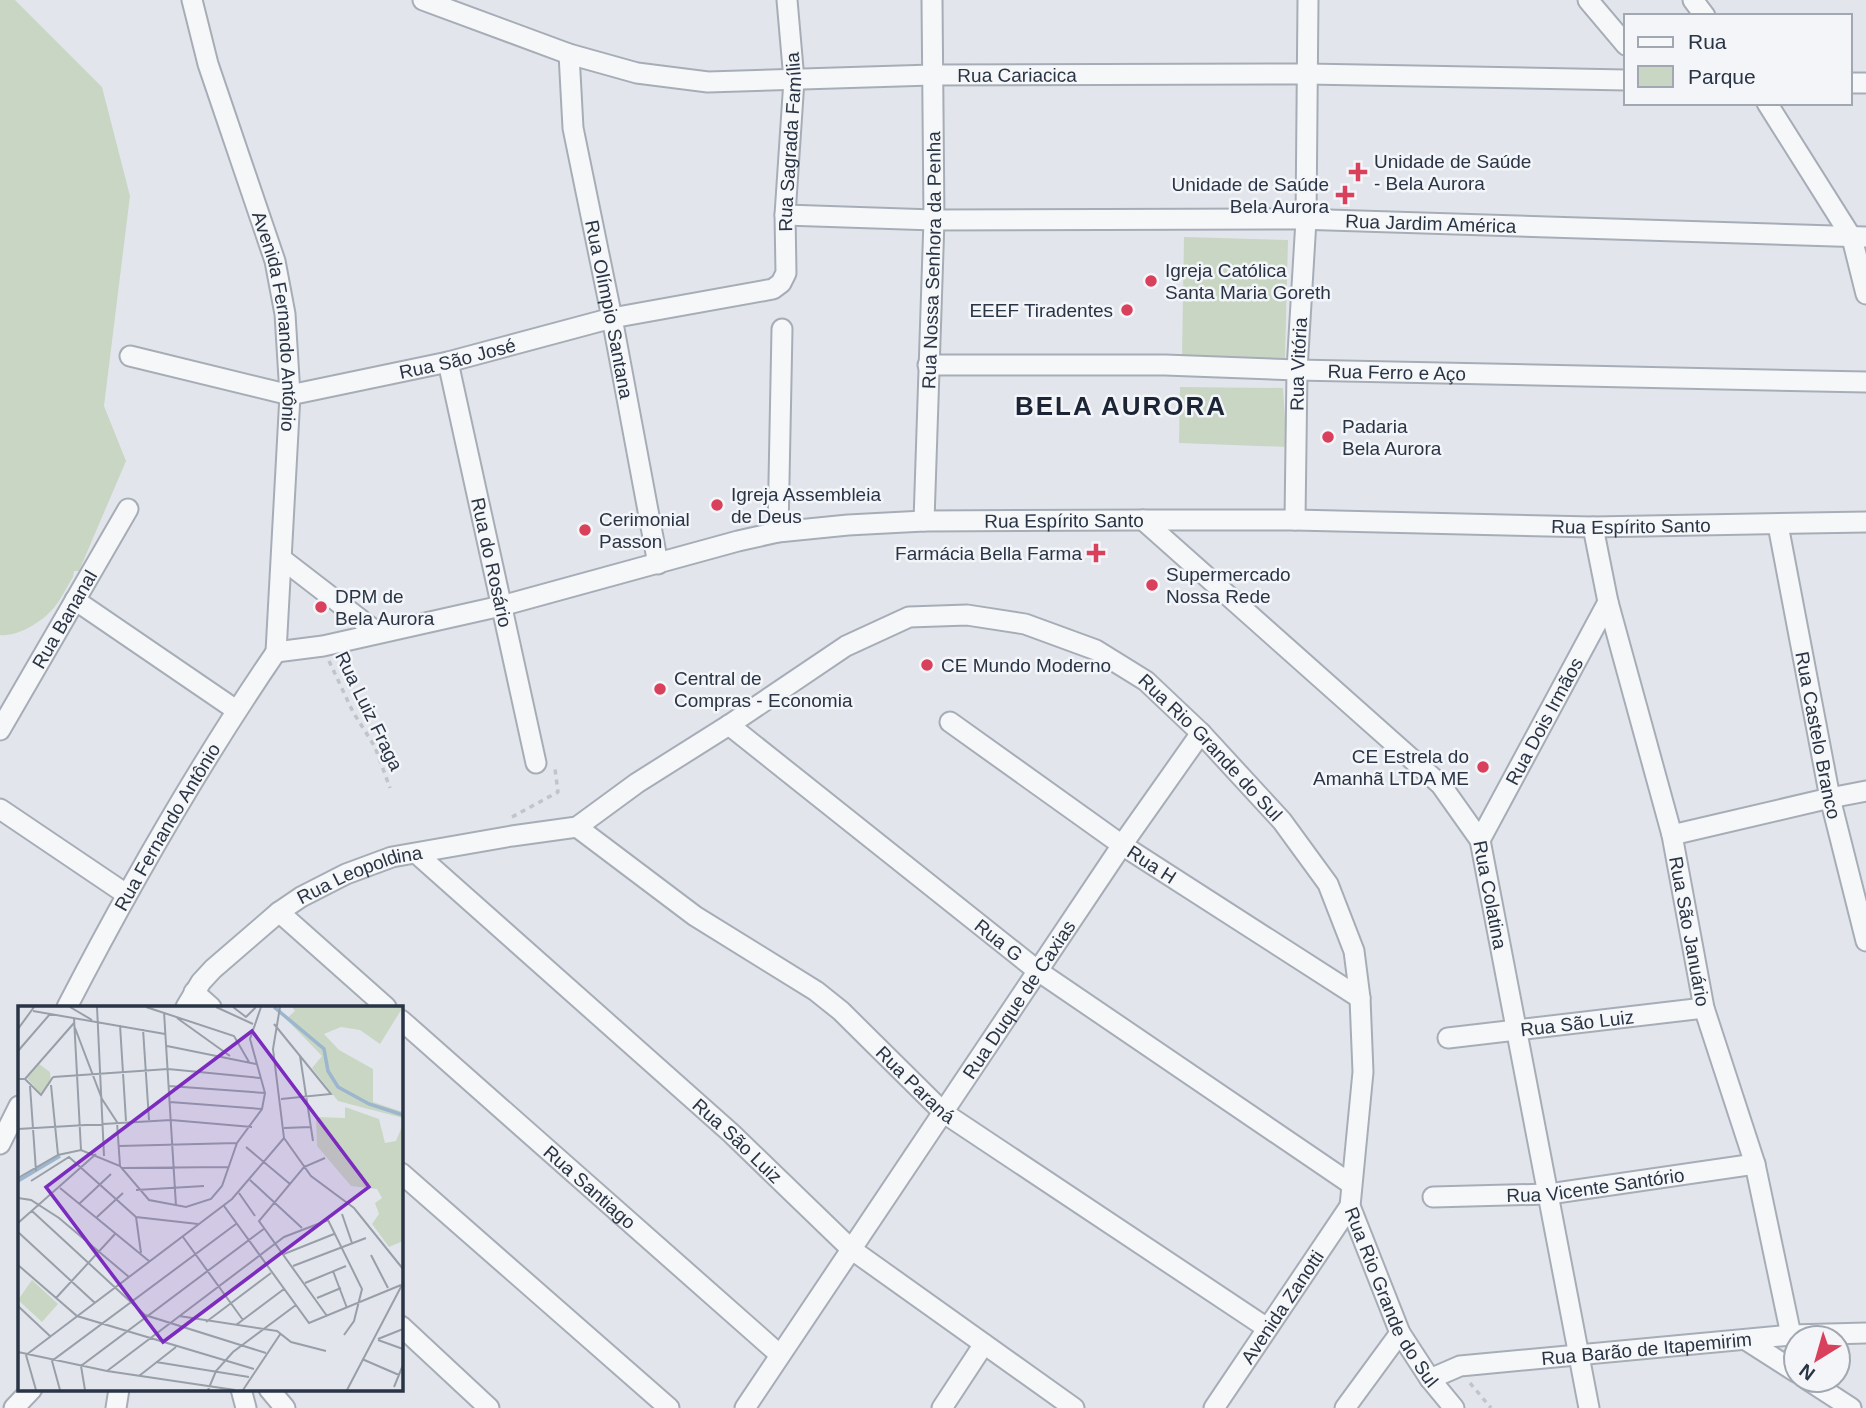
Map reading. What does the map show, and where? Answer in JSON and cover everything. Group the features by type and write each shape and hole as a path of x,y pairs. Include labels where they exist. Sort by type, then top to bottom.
{"street":[{"name":"Avenida Fernando Antônio","path":"192,0 208,64 275,261 285,314 290,395 276,652"},
{"name":"Rua Cariacica","path":"423,0 569,54 637,73 708,82 932,75 1307,74 1624,80"},
{"name":"Rua Sagrada Família","path":"781,283 786,273 785,215 794,80 787,0"},
{"name":"Rua Nossa Senhora da Penha","path":"924,521 934,220 932,0"},
{"name":"Rua Vitória","path":"1295,520 1297,370 1306,220 1308,0"},
{"path":"1588,0 1624,43"},
{"name":"Rua Olímpio Santana","path":"569,54 573,128 658,564"},
{"path":"1768,105 1859,237 1866,294"},
{"name":"Rua Jardim América","path":"785,215 934,220 1306,220 1859,237"},
{"name":"Rua São José","path":"131,356 290,395 448,362 612,318 773,289 781,283"},
{"path":"778,532 782,329"},
{"name":"Rua do Rosário","path":"448,362 501,606 545,761"},
{"name":"Rua Ferro e Aço","path":"928,365 1165,365 1866,382"},
{"name":"Rua Bananal","path":"0,730 128,509"},
{"name":"Rua Colatina","path":"1143,520 1441,785 1480,840 1589,1408"},
{"name":"Rua Espírito Santo","path":"276,652 323,646 501,606 778,532 848,525 924,521 1295,520 1593,527 1778,526 1866,522"},
{"name":"Rua Castelo Branco","path":"1778,526 1829,797 1866,941"},
{"name":"Rua São Januário","path":"1593,527 1608,602 1672,835 1704,1007 1755,1164 1789,1324"},
{"path":"282,559 378,633"},
{"path":"75,600 236,710"},
{"name":"Rua Dois Irmãos","path":"1480,840 1608,602"},
{"name":"Rua Rio Grande do Sul","path":"577,827 637,783 846,646 909,617 967,615 1025,624 1096,650 1146,681 1201,733 1282,821 1328,884 1354,951 1360,998 1363,1072 1350,1206 1400,1333 1430,1379 1454,1408"},
{"name":"Rua Fernando Antônio","path":"68,1006 126,894 236,710 276,652"},
{"name":"Rua H","path":"950,722 1122,845 1360,998"},
{"name":"Rua G","path":"729,725 1038,971 1351,1184"},
{"name":"Rua Duque de Caxias","path":"745,1408 1122,845 1201,733"},
{"path":"1672,835 1829,797 1866,791"},
{"path":"0,809 126,894"},
{"name":"Rua Leopoldina","path":"190,1000 213,968 279,912 345,874 392,857 577,827"},
{"name":"Rua Paraná","path":"577,827 695,916 816,991 841,1011 944,1112 1267,1328"},
{"name":"Rua São Luiz","path":"416,854 731,1133 851,1249 1074,1408"},
{"path":"279,912 385,1006"},
{"path":"190,1000 208,1006"},
{"name":"Rua São Luiz","path":"1448,1038 1704,1007"},
{"name":"Rua Santiago","path":"402,1021 779,1354"},
{"path":"8,1142 18,1109"},
{"name":"Rua Vicente Santório","path":"1433,1197 1549,1194 1755,1164"},
{"path":"402,1174 669,1408"},
{"name":"Avenida Zanotti","path":"1214,1408 1350,1206"},
{"path":"402,1327 489,1408"},
{"path":"1345,1408 1400,1333"},
{"name":"Rua Barão de Itapemirim","path":"1430,1379 1460,1367 1782,1336"},
{"path":"1745,1339 1782,1363"},
{"path":"942,1408 984,1344"},
{"path":"14,1408 31,1390"},
{"path":"117,1408 119,1390"},
{"path":"241,1390 246,1408"},
{"path":"270,1390 285,1408"},
{"path":"1830,1394 1851,1408"}],"path":[{"name":"Rua Luiz Fraga","path":"323,646 353,712 375,747 390,788"},
{"path":"512,836 512,816 558,792 545,761"},
{"name":"Rua Rio Grande do Sul","path":"1460,1367 1491,1408"}],"green space":[{"path":"0,0 15,0 102,87 130,196 104,406 126,461 79,571 74,571 57,603 46,616 21,631 7,635 0,635"},
{"path":"1184,237 1288,240 1285,359 1182,356"},
{"path":"1180,387 1283,388 1287,447 1179,443"}],"place":[{"name":"Unidade de Saúde - Bela Aurora","path":"1358,172"},
{"name":"Unidade de Saúde Bela Aurora","path":"1345,195"},
{"name":"Igreja Católica Santa Maria Goreth","path":"1151,281"},
{"name":"EEEF Tiradentes","path":"1127,310"},
{"name":"Padaria Bela Aurora","path":"1328,437"},
{"name":"Igreja Assembleia de Deus","path":"717,505"},
{"name":"Cerimonial Passon","path":"585,530"},
{"name":"Farmácia Bella Farma","path":"1096,553"},
{"name":"Supermercado Nossa Rede","path":"1152,585"},
{"name":"DPM de Bela Aurora","path":"321,607"},
{"name":"CE Mundo Moderno","path":"927,665"},
{"name":"Central de Compras - Economia","path":"660,689"},
{"name":"CE Estrela do Amanhã LTDA ME","path":"1483,767"}],"district":[{"name":"BELA AURORA","path":"1121,406"}]}
